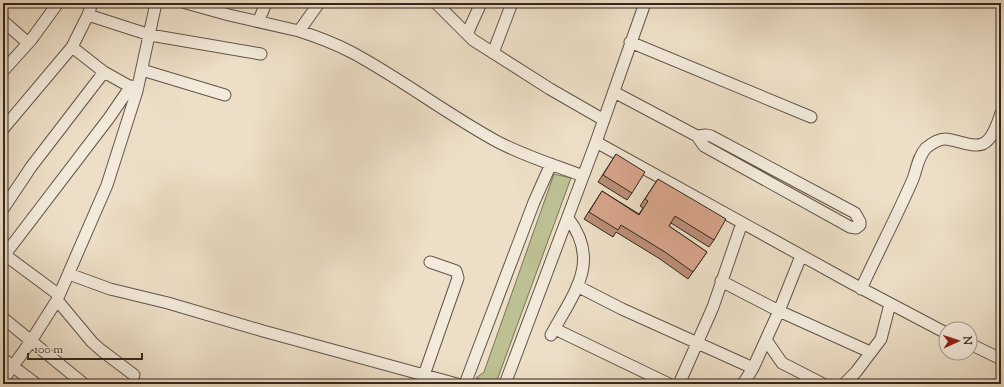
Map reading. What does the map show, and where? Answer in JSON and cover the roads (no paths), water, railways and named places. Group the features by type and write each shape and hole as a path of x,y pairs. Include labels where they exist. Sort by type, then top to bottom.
{"street":[{"path":"4,69 28,43 58,3"},
{"path":"3,129 72,47 88,15 92,3"},
{"path":"3,380 31,341 58,298 107,185 134,89 142,70 156,3"},
{"path":"186,3 229,15 259,20 299,31 338,45 384,70 498,142 515,151 583,176"},
{"path":"259,20 266,3"},
{"path":"299,31 319,3"},
{"path":"436,3 473,40 550,89 604,120"},
{"path":"467,34 481,3"},
{"path":"493,52 512,3"},
{"path":"505,384 596,142 645,3"},
{"path":"88,15 150,35 261,54"},
{"path":"3,21 28,43"},
{"path":"630,42 811,117"},
{"path":"72,47 104,72 134,89"},
{"path":"142,70 225,95"},
{"path":"3,209 31,167 104,72"},
{"path":"134,89 109,118 4,256 58,298 92,342 134,375"},
{"path":"614,92 697,136 704,146 850,227 856,228 860,225 855,213 711,136 697,136"},
{"path":"861,289 913,178 920,157 924,151 934,142 944,139 976,145 983,144 988,141 995,130 1001,113"},
{"path":"596,142 861,289 938,329"},
{"path":"465,384 534,202 551,164"},
{"path":"568,218 574,226 583,247 584,266 577,286 553,332 669,384"},
{"path":"679,384 713,307 742,223"},
{"path":"743,384 753,368 766,340 801,256"},
{"path":"430,262 456,271 458,278 430,379"},
{"path":"68,274 110,289 168,303 430,379 457,384"},
{"path":"722,281 779,311 870,352"},
{"path":"577,286 697,344 753,368"},
{"path":"844,384 856,372 881,339 890,304"},
{"path":"3,318 84,384"},
{"path":"766,340 782,363 823,384"},
{"path":"978,348 1001,359"},
{"path":"3,359 36,384"}]}
